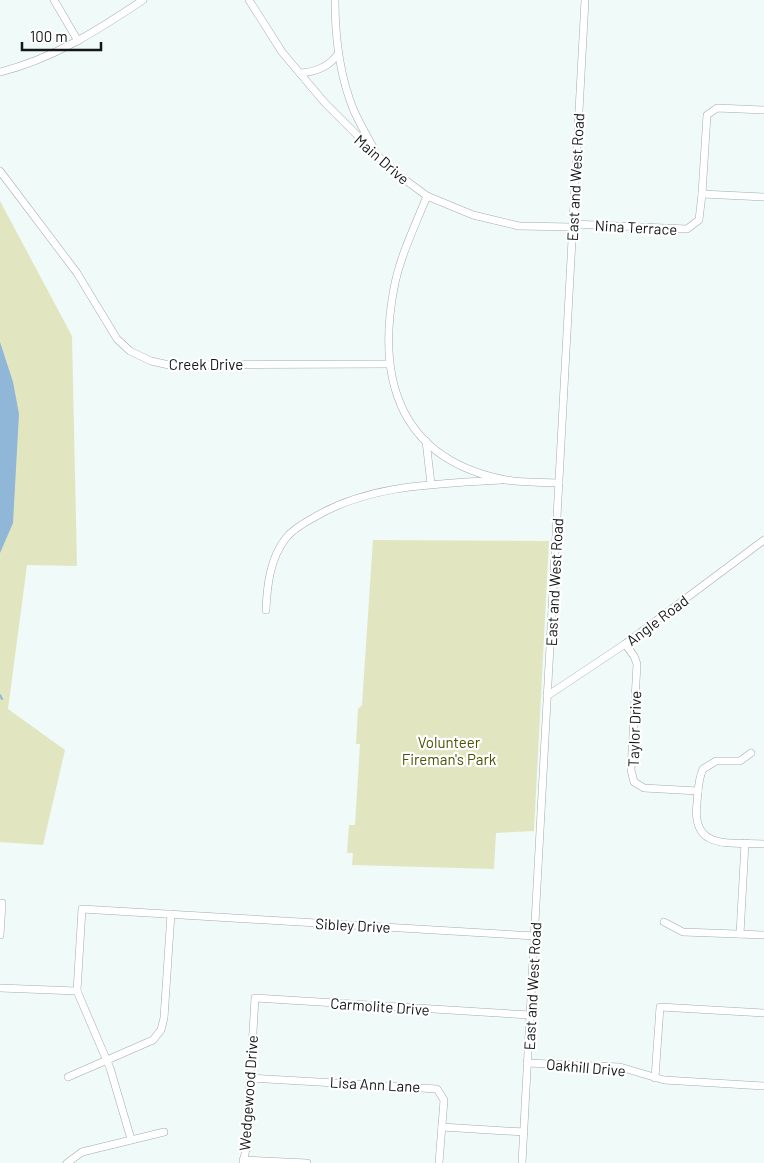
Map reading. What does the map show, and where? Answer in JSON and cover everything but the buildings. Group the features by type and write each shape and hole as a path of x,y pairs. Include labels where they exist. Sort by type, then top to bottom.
{"street":[{"path":"54,0 78,41"},
{"path":"0,72 48,57 78,41 143,0"},
{"name":"Main Drive","path":"249,0 282,52 360,141 375,152 393,171 427,196 473,215 519,226 572,226"},
{"path":"335,0 338,54 354,110 375,152"},
{"name":"East and West Road","path":"522,1163 585,0"},
{"path":"300,74 321,69 334,60 338,54"},
{"name":"Nina Terrace","path":"572,226 687,229 699,220 707,115 717,108 764,110"},
{"name":"Creek Drive","path":"0,171 77,273 117,339 130,351 151,361 170,364 388,364"},
{"path":"702,194 764,197"},
{"path":"427,196 404,252 394,289 388,364 395,394 416,432 437,451 472,470 506,480"},
{"path":"426,441 431,484"},
{"path":"266,610 273,563 286,538 300,526 329,508 370,494 431,484 506,480 559,483"},
{"name":"Angle Road","path":"547,696 625,644 764,540"},
{"name":"Taylor Drive","path":"625,644 634,656 637,664 631,770 634,782 644,788 698,791"},
{"path":"751,753 740,761 716,761 706,765 701,773 696,825 705,838 713,841 764,844"},
{"path":"740,934 745,843"},
{"path":"0,903 0,935"},
{"name":"Sibley Drive","path":"77,991 82,909 535,936"},
{"path":"68,1077 153,1040 160,1030 164,1018 171,914"},
{"path":"664,922 683,932 764,935"},
{"path":"0,988 77,991 107,1060 131,1140"},
{"name":"Carmolite Drive","path":"253,1022 254,998 530,1016"},
{"path":"655,1078 660,1007 764,1013"},
{"name":"Wedgewood Drive","path":"243,1161 246,1149 253,1022"},
{"name":"Oakhill Drive","path":"528,1063 620,1067 664,1080 764,1086"},
{"name":"Lisa Ann Lane","path":"250,1078 433,1088 440,1092 444,1100 439,1163"},
{"path":"442,1127 524,1132"},
{"path":"67,1163 82,1152 164,1132"},
{"path":"243,1161 307,1163"}],"green space":[{"path":"0,201 72,336 77,566 27,565 8,709 65,750 43,845 0,842"},
{"name":"Volunteer Fireman's Park","path":"373,540 549,541 534,831 496,833 494,869 352,865 353,853 347,853 349,825 355,825 360,744 356,744 358,709 362,705"}],"water":[{"path":"0,342 13,382 19,414 13,523 0,553"}],"waterway":[{"path":"0,695 2,699"}]}
